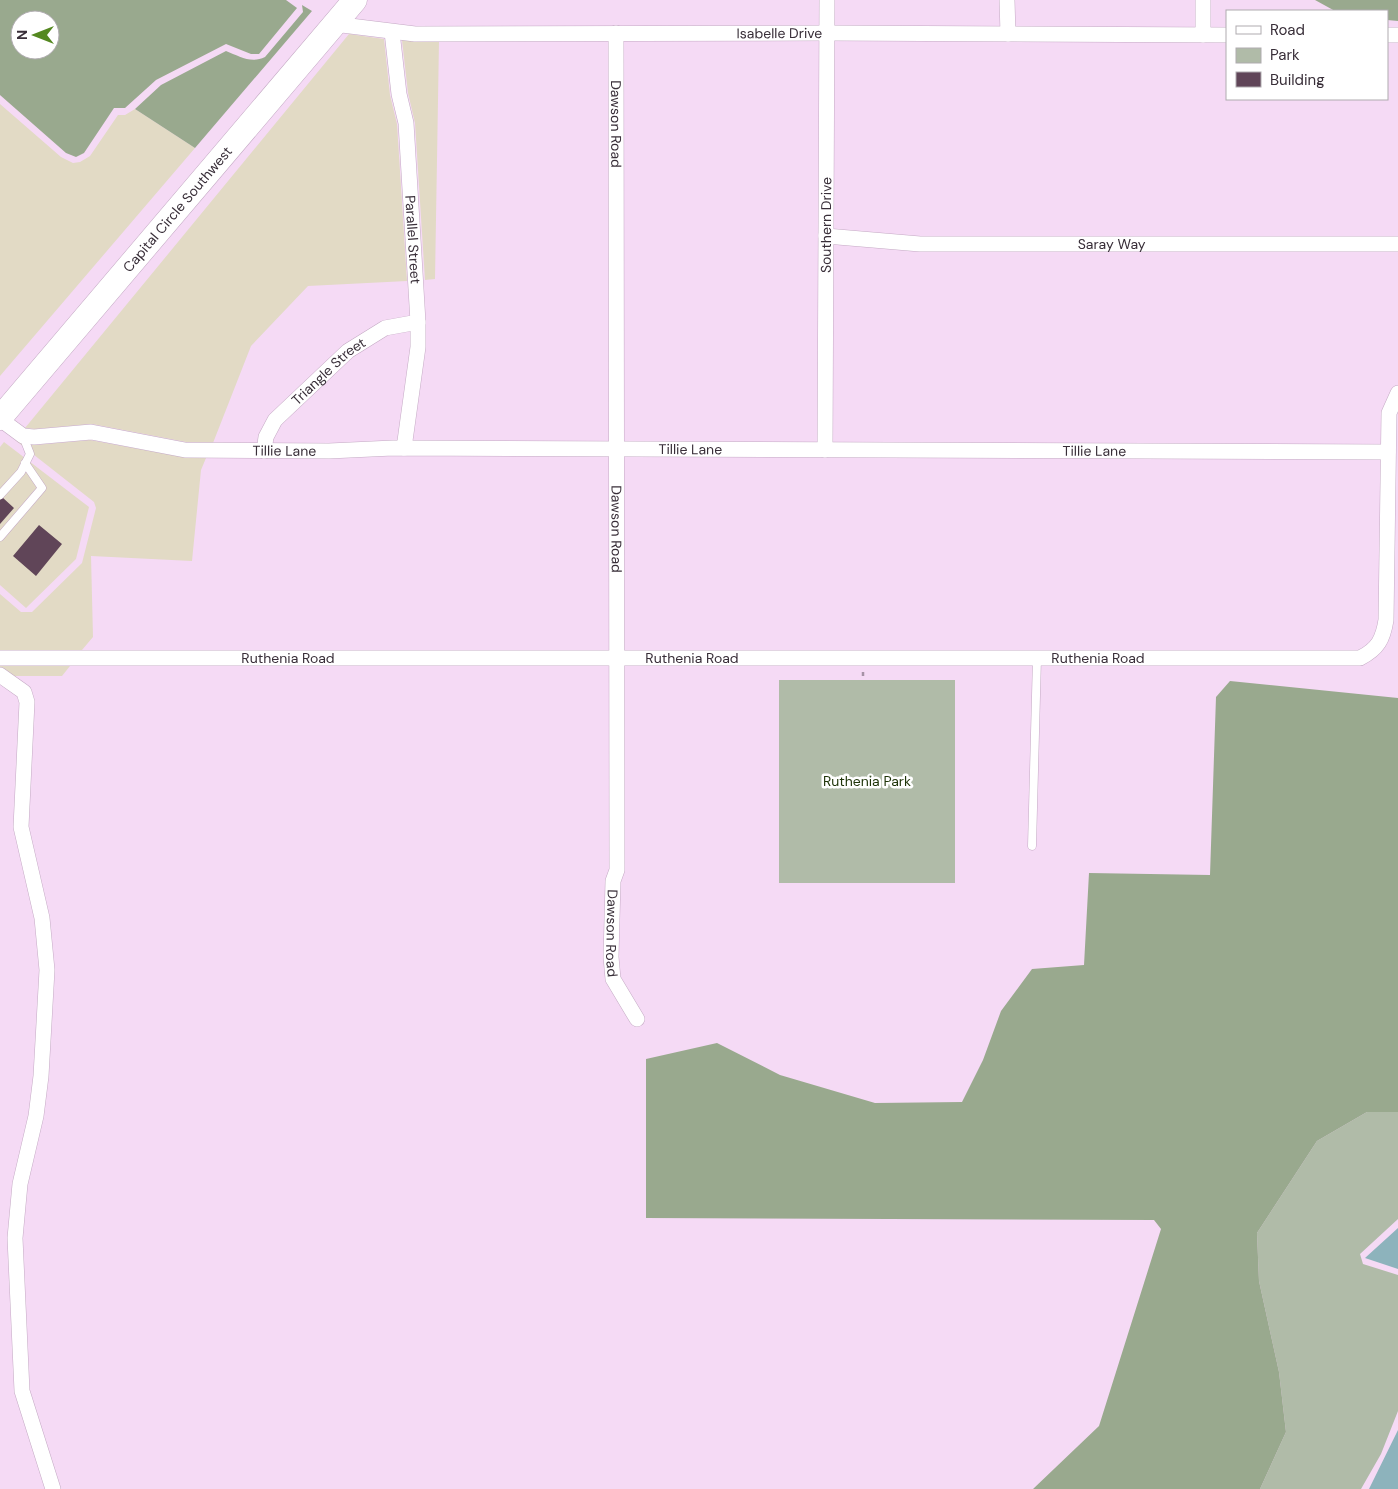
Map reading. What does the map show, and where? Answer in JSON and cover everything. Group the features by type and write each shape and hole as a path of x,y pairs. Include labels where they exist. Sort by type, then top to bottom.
{"main road":[{"name":"Capital Circle Southwest","path":"0,418 355,0"}],"street":[{"name":"Southern Drive","path":"824,450 827,0"},
{"path":"1007,0 1008,34"},
{"path":"1203,0 1203,35"},
{"name":"Isabelle Drive","path":"334,24 415,34 827,33 1226,35"},
{"name":"Parallel Street","path":"392,32 407,133 418,322 418,347 404,448"},
{"name":"Dawson Road","path":"616,33 617,870 613,881 611,958 613,979 637,1019"},
{"name":"Saray Way","path":"826,236 920,244 1398,244"},
{"name":"Triangle Street","path":"264,451 266,437 275,420 342,356 385,328 418,322"},
{"path":"1388,452 1389,413 1398,393"},
{"path":"0,418 23,436"},
{"name":"Tillie Lane","path":"23,436 34,437 91,432 185,450 264,451 404,448 1388,452"},
{"name":"Ruthenia Road","path":"0,658 617,657 1345,660 1360,658 1371,653 1380,644 1386,620 1388,452"},
{"path":"0,675 24,692 27,702 21,827 42,918 46,946 47,970 42,1076 36,1116 20,1184 15,1238 22,1391 53,1489"}],"lane":[{"path":"0,495 30,454 23,436"},
{"path":"0,538 42,488 25,463"},
{"path":"1032,846 1037,658"}],"shaded area":[{"path":"0,0 286,0 297,8 259,54 251,54 226,44 156,80 125,108 114,108 84,153 76,157 66,153 0,95"},
{"path":"1315,0 1398,0 1398,21 1388,20 1388,10 1333,10"},
{"path":"302,5 312,11 195,148 135,109 161,85 226,51 240,57 255,60 265,57 303,12"},
{"path":"349,34 384,39 390,95 397,124 407,281 308,286 251,346 213,443 186,442 92,424 35,429 25,428"},
{"path":"402,40 439,41 435,279 425,280 415,123 408,93"},
{"path":"0,104 61,157 73,163 80,162 90,156 118,115 125,115 135,109 195,148 0,376"},
{"path":"15,440 35,445 90,440 183,457 206,458 201,470 192,561 91,556 93,637 82,650 0,651 0,594 21,612 32,612 82,563 96,508 94,502"},
{"path":"4,442 89,507 76,559 26,608 0,585 0,447"},
{"path":"0,666 70,666 62,676 3,676 0,678"},
{"path":"1230,681 1398,698 1398,1112 1367,1112 1317,1141 1257,1233 1259,1281 1279,1372 1286,1432 1260,1489 1033,1489 1099,1426 1161,1229 1154,1220 646,1218 646,1059 717,1043 780,1075 875,1103 962,1102 983,1060 1001,1011 1032,969 1084,965 1089,873 1210,875 1216,697"},
{"path":"1398,1228 1398,1269 1365,1258"},
{"path":"1398,1430 1398,1489 1369,1489"}],"green space":[{"name":"Ruthenia Park","path":"779,680 955,680 955,883 779,883"},
{"path":"1367,1112 1398,1112 1398,1219 1360,1254 1363,1264 1398,1275 1398,1411 1381,1454 1361,1489 1260,1489 1286,1432 1279,1372 1259,1281 1257,1233 1317,1141"}],"building":[{"path":"2,497 14,508 0,524 0,500"},
{"path":"39,525 62,544 36,576 13,556"}]}
